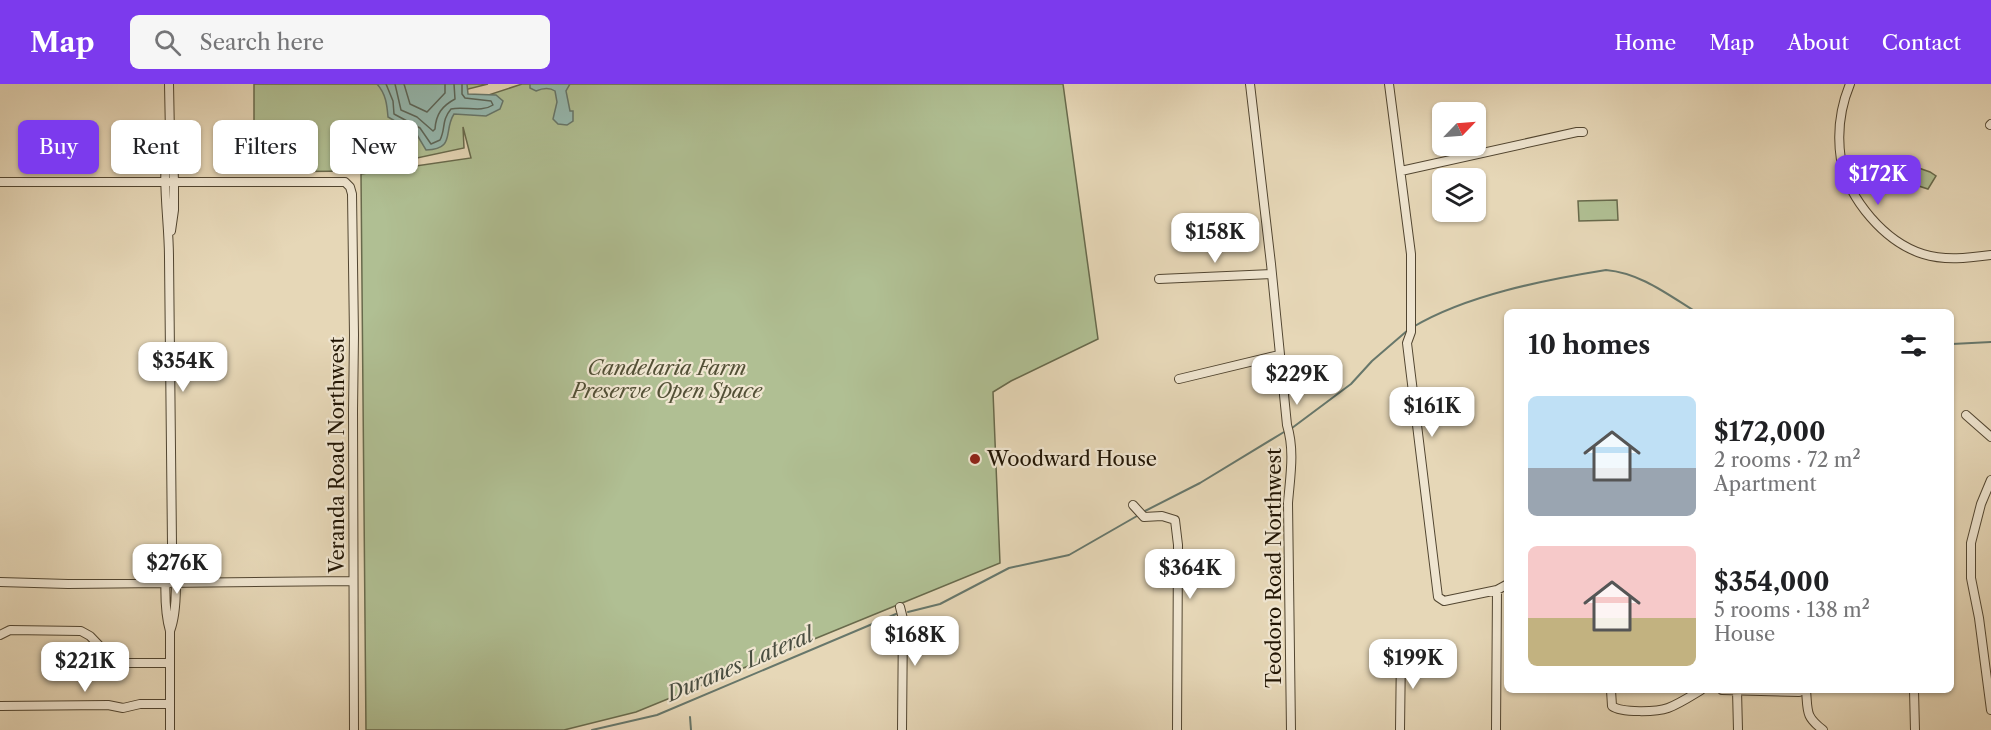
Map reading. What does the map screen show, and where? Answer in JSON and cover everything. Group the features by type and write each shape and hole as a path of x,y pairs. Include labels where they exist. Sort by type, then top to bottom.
{"street":[{"path":"169,84 170,120"},
{"name":"Teodoro Road Northwest","path":"1250,84 1279,355 1290,434 1292,471 1288,503 1291,730"},
{"path":"1389,84 1411,254 1411,332 1407,343 1438,597 1444,601 1497,590 1504,586"},
{"path":"1851,84 1843,102 1839,134 1841,161 1849,183 1870,218 1893,240 1923,254 1953,259 1991,255"},
{"path":"1401,171 1583,132"},
{"path":"165,174 169,242 171,545 167,555 170,582 167,620 170,631 170,730"},
{"path":"169,242 174,210 174,174"},
{"path":"0,182 174,182"},
{"name":"Veranda Road Northwest","path":"174,182 345,182 350,187 352,194 354,730"},
{"path":"1159,279 1272,274"},
{"path":"1179,379 1279,355"},
{"path":"1966,415 1991,437"},
{"path":"1991,480 1981,504 1971,543 1971,578 1990,690 1991,710"},
{"path":"1137,511 1149,518 1162,516 1175,520 1178,545 1177,730"},
{"path":"0,582 354,581"},
{"path":"1496,730 1497,590"},
{"path":"900,607 903,619 902,730"},
{"path":"0,635 10,630 81,631 90,636 116,663 170,663"},
{"path":"1400,730 1401,651"},
{"path":"1611,693 1612,706 1617,710 1646,711 1668,708 1696,693"},
{"path":"1737,693 1738,730"},
{"path":"1803,693 1811,721 1823,730"},
{"path":"1914,693 1916,730"},
{"path":"0,706 108,705 123,708 140,704 170,704"}],"green space":[{"name":"Candelaria Farm Preserve Open Space","path":"254,84 488,84 460,91 461,104 522,84 1063,84 1098,339 993,392 1000,563 636,712 564,730 366,730 361,174 418,174 418,166 471,158 463,127 464,148 418,158 418,120 330,120 330,171 318,171 318,120 254,120"},
{"path":"1899,161 1936,176 1928,189 1894,178"},
{"path":"1617,200 1618,220 1579,221 1578,201"}],"water":[{"path":"377,84 467,84 468,94 496,95 503,101 500,109 486,116 454,114 445,143 435,149 426,150 418,136 418,120 393,120 388,117"},
{"path":"530,84 570,84 566,91 570,111 573,111 573,121 567,125 558,124 553,119 557,102 555,91 546,88 536,91 530,88"}],"waterway":[{"name":"Duranes Lateral","path":"1413,327 1457,306 1506,290 1606,270 1642,280 1691,309"},
{"name":"Duranes Lateral","path":"1292,428 1351,384 1372,361 1408,330"},
{"name":"Duranes Lateral","path":"1954,344 1991,342"},
{"name":"Duranes Lateral","path":"1143,512 1200,483 1284,432"},
{"name":"Duranes Lateral","path":"908,612 940,604 1009,568 1069,555 1137,516"},
{"name":"Duranes Lateral","path":"592,730 657,715 896,614"},
{"path":"690,717 691,730"}],"place":[{"name":"Woodward House","path":"975,459"}]}
